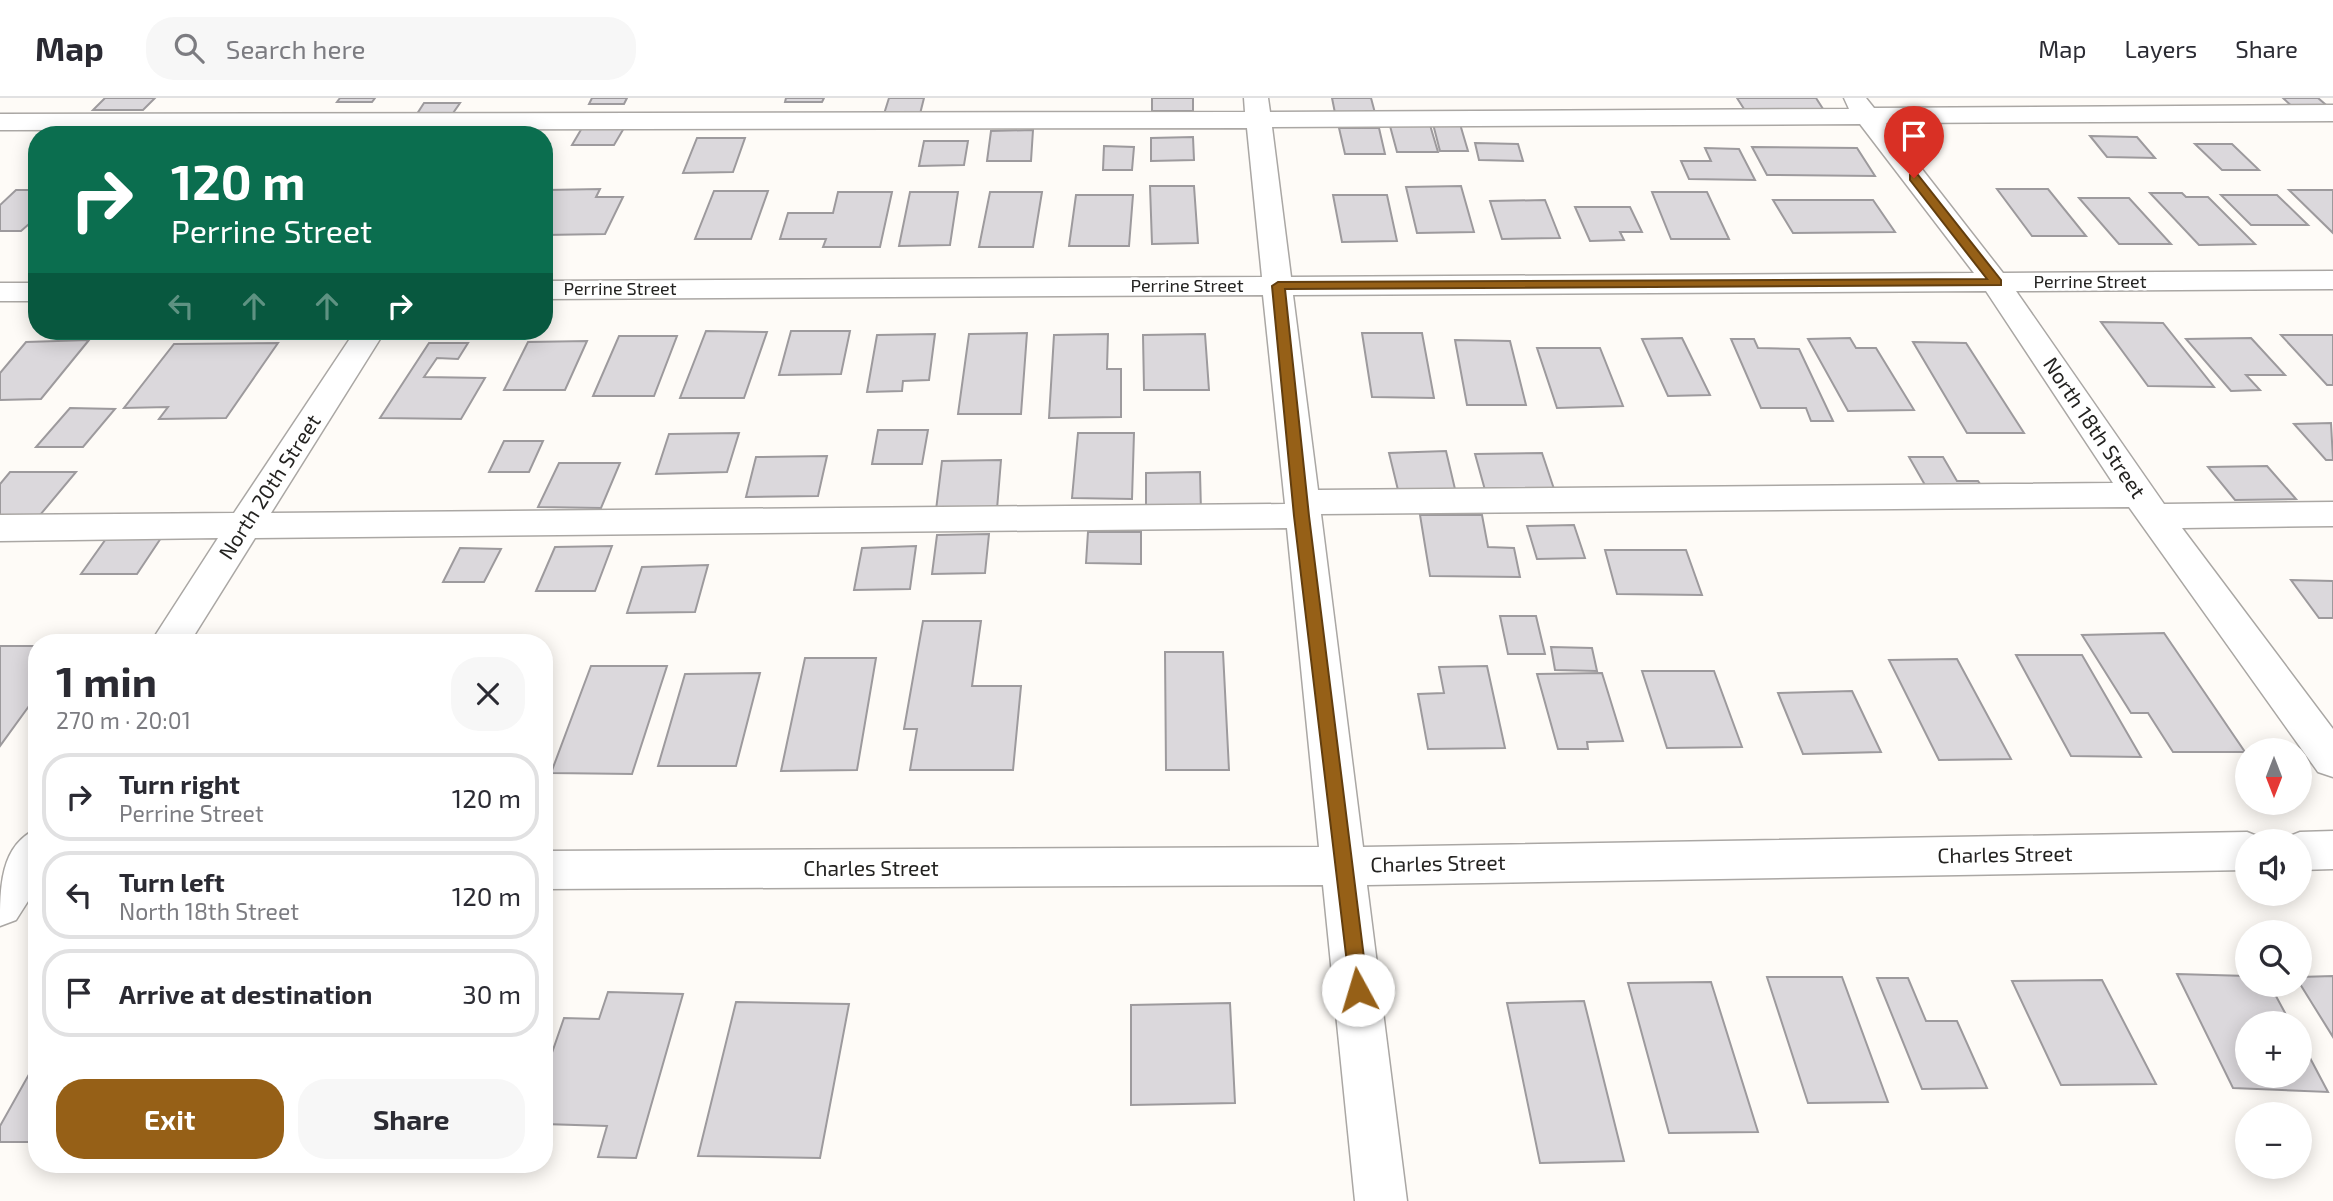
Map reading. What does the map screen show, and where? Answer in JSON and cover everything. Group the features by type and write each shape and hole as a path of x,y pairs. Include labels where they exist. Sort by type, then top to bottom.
{"street":[{"path":"0,122 1258,109 1859,106 2333,113"},
{"name":"North 18th Street","path":"1859,106 1996,283 2146,505 2333,760"},
{"path":"1258,109 1381,1201"},
{"name":"Perrine Street","path":"553,290 2333,280"},
{"path":"0,292 28,292"},
{"name":"North 20th Street","path":"175,634 364,340"},
{"path":"0,528 1301,509 2146,505 2333,514"},
{"path":"2312,851 2333,850"},
{"name":"Charles Street","path":"553,870 1345,866 2235,852"}],"building":[{"path":"105,98 155,98 143,110 93,110"},
{"path":"340,98 375,98 372,102 337,102"},
{"path":"592,98 627,98 624,104 589,104"},
{"path":"786,98 824,98 822,102 785,102"},
{"path":"889,98 924,98 920,114 884,114"},
{"path":"1152,98 1193,98 1193,111 1152,111"},
{"path":"1332,98 1371,98 1375,113 1335,113"},
{"path":"1737,98 1816,98 1825,112 1746,112"},
{"path":"2283,98 2318,98 2332,110 2296,110"},
{"path":"424,103 460,103 451,116 415,117"},
{"path":"1433,124 1460,124 1468,151 1440,151"},
{"path":"1430,125 1438,152 1397,152 1390,126"},
{"path":"582,128 624,128 614,145 572,145"},
{"path":"1339,128 1379,128 1385,154 1345,154"},
{"path":"1033,130 1031,161 987,161 991,131"},
{"path":"2090,136 2137,137 2155,158 2107,157"},
{"path":"1193,137 1194,160 1151,161 1151,138"},
{"path":"697,138 745,138 733,172 683,173"},
{"path":"924,141 968,141 964,165 919,166"},
{"path":"1475,143 1518,144 1523,161 1479,160"},
{"path":"2195,144 2232,144 2259,170 2222,170"},
{"path":"1104,146 1134,147 1132,170 1103,170"},
{"path":"1752,147 1857,148 1875,176 1767,175"},
{"path":"1705,148 1739,149 1755,180 1689,179 1681,161 1711,161"},
{"path":"1150,186 1194,186 1198,243 1152,244"},
{"path":"1461,186 1474,232 1417,233 1406,187"},
{"path":"600,189 596,197 623,197 605,234 553,235 553,190"},
{"path":"1997,189 2048,189 2086,236 2032,236"},
{"path":"16,190 28,190 28,225 21,231 0,231 0,205"},
{"path":"2289,190 2333,190 2333,233"},
{"path":"714,191 768,191 751,239 695,239"},
{"path":"838,192 892,192 880,247 823,247 826,239 780,239 788,213 833,213"},
{"path":"910,192 958,192 950,245 899,246"},
{"path":"990,192 1042,192 1033,247 979,247"},
{"path":"1652,192 1707,192 1729,239 1671,239"},
{"path":"2150,193 2182,193 2186,197 2208,197 2255,244 2199,245"},
{"path":"1076,195 1133,195 1129,246 1069,246"},
{"path":"1333,195 1387,195 1397,241 1342,242"},
{"path":"2221,195 2277,195 2308,225 2251,225"},
{"path":"2079,198 2129,198 2171,244 2119,244"},
{"path":"1545,200 1560,238 1502,239 1490,201"},
{"path":"1773,200 1873,200 1895,232 1793,233"},
{"path":"1575,207 1630,207 1642,232 1620,232 1624,240 1590,241"},
{"path":"2101,322 2163,323 2214,387 2148,386"},
{"path":"706,331 767,332 744,398 680,398"},
{"path":"791,331 850,331 841,374 779,375"},
{"path":"1027,333 1021,414 958,414 969,334"},
{"path":"1362,333 1422,333 1434,398 1372,397"},
{"path":"935,334 929,380 903,381 902,391 867,392 877,335"},
{"path":"1108,334 1107,369 1121,369 1121,417 1049,418 1054,335"},
{"path":"1205,334 1209,390 1144,390 1143,335"},
{"path":"2281,335 2333,335 2333,385 2327,385"},
{"path":"619,336 677,336 654,396 593,396"},
{"path":"1682,338 1710,395 1668,396 1642,339"},
{"path":"1850,338 1856,348 1876,348 1914,410 1848,411 1808,339"},
{"path":"2251,338 2285,375 2246,375 2260,390 2231,391 2186,339"},
{"path":"1731,339 1754,339 1758,348 1799,349 1833,421 1811,421 1806,408 1761,408"},
{"path":"89,340 41,399 0,400 0,373 26,342"},
{"path":"1455,340 1510,341 1526,405 1467,405"},
{"path":"587,341 565,390 504,390 528,342"},
{"path":"1913,342 1966,343 2024,433 1967,433"},
{"path":"278,343 226,418 159,419 168,407 124,408 174,344"},
{"path":"429,343 468,343 458,359 437,358 424,377 485,378 461,419 380,418"},
{"path":"1537,348 1600,348 1623,406 1557,408"},
{"path":"70,408 115,409 83,447 36,447"},
{"path":"2331,423 2333,460 2326,460 2294,424"},
{"path":"878,430 928,430 922,464 872,464"},
{"path":"739,433 727,472 656,474 669,434"},
{"path":"1078,433 1134,433 1132,499 1072,498"},
{"path":"504,441 543,441 529,472 489,472"},
{"path":"1446,451 1455,489 1398,490 1389,453"},
{"path":"1542,453 1554,489 1485,490 1475,454"},
{"path":"827,456 818,496 746,497 756,457"},
{"path":"1909,457 1943,457 1957,481 1978,481 1985,491 1929,492"},
{"path":"1001,460 997,509 936,510 942,461"},
{"path":"559,463 620,463 601,508 538,507"},
{"path":"2267,466 2296,499 2235,500 2208,467"},
{"path":"10,472 76,472 35,521 0,521 0,484"},
{"path":"1200,472 1201,511 1146,511 1146,473"},
{"path":"1420,515 1482,515 1488,547 1514,548 1520,577 1430,576"},
{"path":"1574,525 1585,558 1537,559 1527,526"},
{"path":"1088,532 1141,532 1141,564 1086,563"},
{"path":"989,534 985,573 932,574 937,535"},
{"path":"163,535 137,574 81,574 108,536"},
{"path":"612,546 595,591 536,591 555,547"},
{"path":"916,546 910,589 854,590 862,548"},
{"path":"460,548 501,549 484,582 443,582"},
{"path":"1605,550 1686,550 1702,595 1617,594"},
{"path":"708,565 695,612 627,613 642,567"},
{"path":"2291,580 2333,581 2333,618 2319,618"},
{"path":"1500,616 1536,616 1545,654 1508,654"},
{"path":"923,621 981,621 972,686 1021,686 1013,770 910,770 917,729 904,729"},
{"path":"2164,633 2235,738 2235,752 2173,752 2148,713 2131,713 2082,635"},
{"path":"0,646 28,646 28,707 0,746"},
{"path":"1551,647 1592,648 1597,671 1555,670"},
{"path":"1165,652 1223,652 1229,770 1166,770"},
{"path":"2016,655 2082,655 2141,757 2071,756"},
{"path":"805,658 876,658 857,770 781,771"},
{"path":"1957,659 2011,759 1939,760 1889,660"},
{"path":"591,666 667,666 632,774 553,773"},
{"path":"1487,666 1505,748 1428,749 1418,694 1444,693 1439,667"},
{"path":"1642,671 1714,671 1742,747 1667,748"},
{"path":"760,673 736,766 658,766 685,674"},
{"path":"1602,673 1623,741 1587,742 1588,749 1558,749 1537,674"},
{"path":"1852,691 1881,752 1803,754 1778,693"},
{"path":"2177,974 2235,976 2235,997 2276,997 2284,1011 2235,1011 2235,1088 2312,1088 2312,1062 2328,1092 2233,1088"},
{"path":"2333,976 2333,1037 2308,997 2312,997 2312,977"},
{"path":"1767,977 1842,977 1888,1102 1808,1103"},
{"path":"1877,978 1908,978 1926,1021 1957,1021 1987,1088 1922,1089"},
{"path":"2102,980 2156,1084 2061,1085 2012,981"},
{"path":"1711,982 1758,1132 1669,1133 1628,983"},
{"path":"608,992 683,994 636,1158 598,1157 607,1126 553,1124 553,1050 564,1018 599,1019"},
{"path":"1584,1001 1624,1161 1540,1163 1507,1003"},
{"path":"736,1002 849,1004 820,1158 698,1156"},
{"path":"1230,1003 1235,1103 1131,1105 1131,1005"},
{"path":"28,1076 28,1142 0,1142 0,1126"}],"route":[{"path":"1358,990 1302,516 1278,286 1996,283 1914,178"}]}
